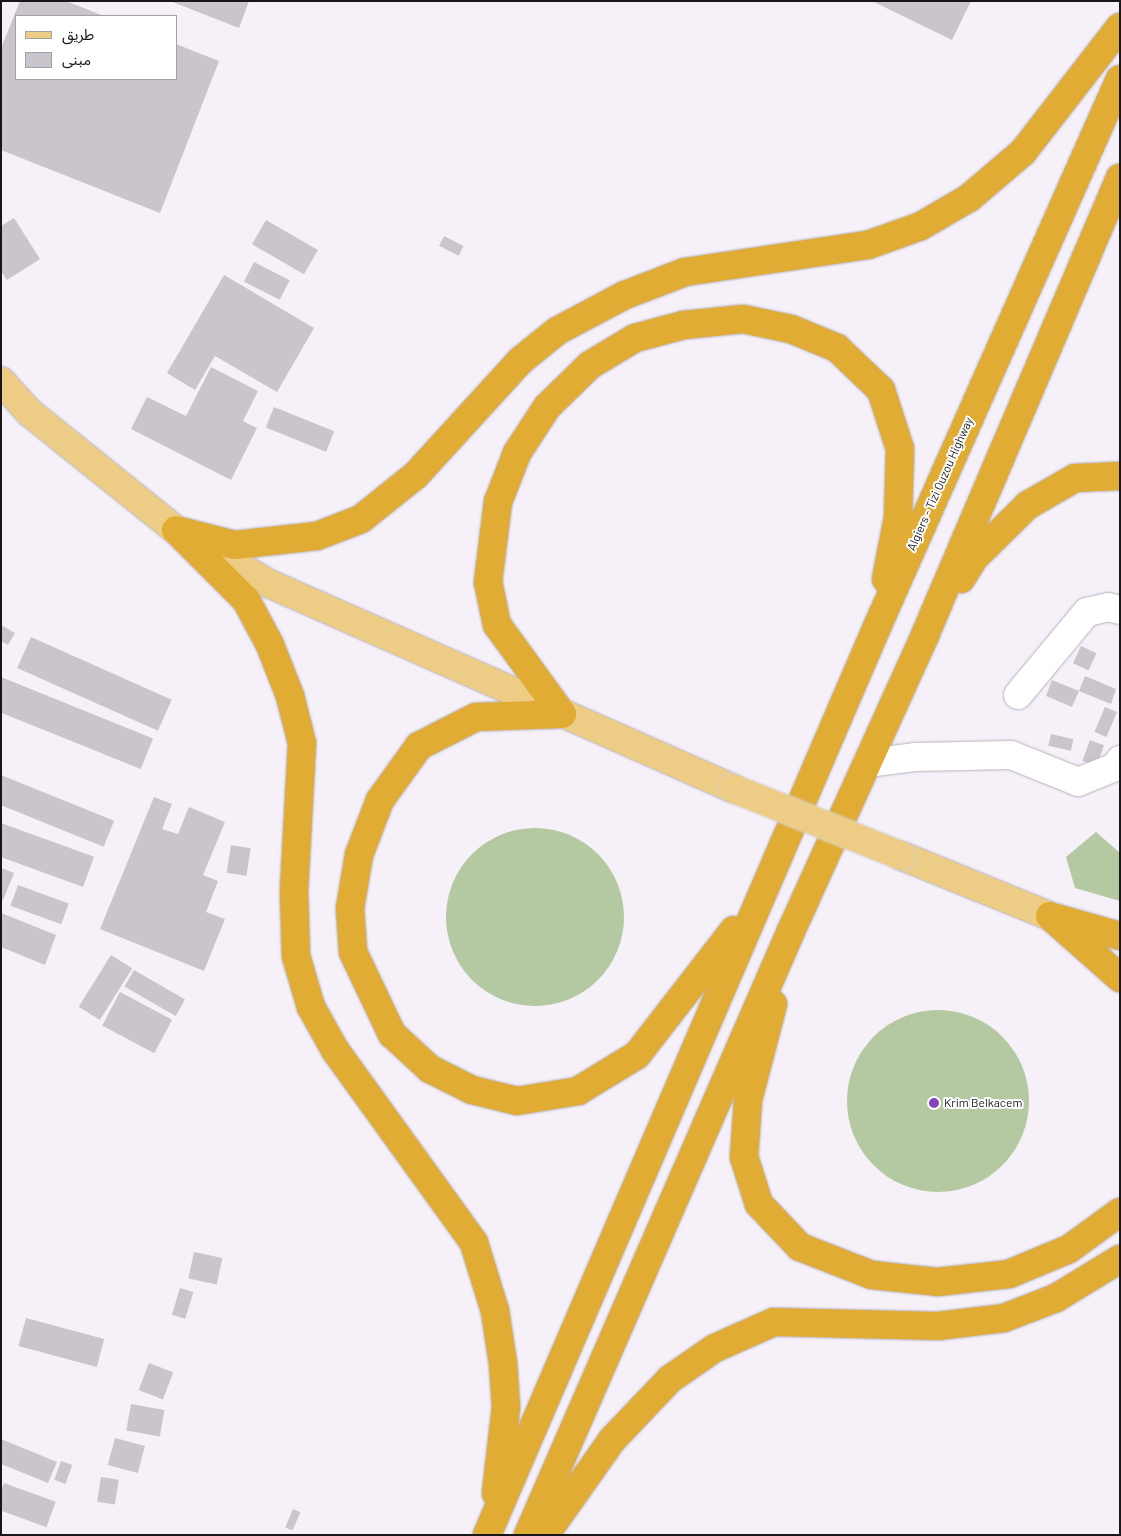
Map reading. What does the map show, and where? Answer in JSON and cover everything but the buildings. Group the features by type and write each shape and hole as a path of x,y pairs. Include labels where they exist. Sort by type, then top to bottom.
{"highway":[{"path":"176,530 235,545 317,536 361,519 416,475 520,361 565,326 625,296 685,272 868,245 921,226 969,198 1023,152 1120,27"},
{"name":"Algiers - Tizi Ouzou Highway","path":"763,891 1120,78"},
{"path":"528,1535 791,931 925,635 1120,178"},
{"path":"562,714 497,625 488,582 498,502 517,453 547,407 590,364 634,338 684,325 743,320 791,329 837,348 882,390 900,449 898,518 877,628"},
{"path":"925,635 975,557 1028,505 1075,478 1120,476"},
{"path":"176,530 246,600 270,645 290,696 302,743 294,892 296,956 311,1007 335,1050 474,1243 495,1311 503,1363 506,1407 489,1528"},
{"path":"562,714 476,717 419,746 380,800 359,855 350,908 353,952 392,1034 430,1068 472,1090 517,1101 578,1090 637,1055 687,996 763,891"},
{"path":"489,1528 763,891"},
{"path":"1050,916 1120,936"},
{"path":"1050,916 1120,978"},
{"path":"791,931 748,1100 744,1157 759,1204 800,1247 872,1275 937,1282 1009,1274 1069,1250 1120,1212"},
{"path":"545,1535 612,1440 670,1379 715,1348 774,1322 938,1326 1004,1318 1056,1298 1120,1259"}],"main road":[{"path":"1,382 29,412 176,530 270,584 732,788 1120,945"}],"lane":[{"path":"1018,695 1087,612 1108,607 1120,610"},
{"path":"868,763 915,757 1011,755 1078,782 1115,767 1120,760"}],"green space":[{"path":"526,828 544,828 569,835 584,843 598,854 609,868 617,883 624,908 624,926 617,951 609,966 598,980 584,991 561,1002 544,1006 526,1006 509,1002 493,995 479,986 466,973 450,943 446,926 446,908 450,891 457,875 466,861 479,848 509,832"},
{"path":"1096,832 1120,853 1120,901 1075,888 1066,857"},
{"path":"938,1010 956,1012 973,1017 996,1031 1008,1043 1022,1066 1027,1083 1029,1101 1027,1119 1022,1136 1008,1159 996,1171 973,1185 956,1190 938,1192 920,1190 903,1185 880,1171 868,1159 854,1136 849,1119 847,1101 849,1083 854,1066 868,1043 880,1031 903,1017 920,1012"}],"place":[{"name":"Krim Belkacem","path":"934,1103"}]}
